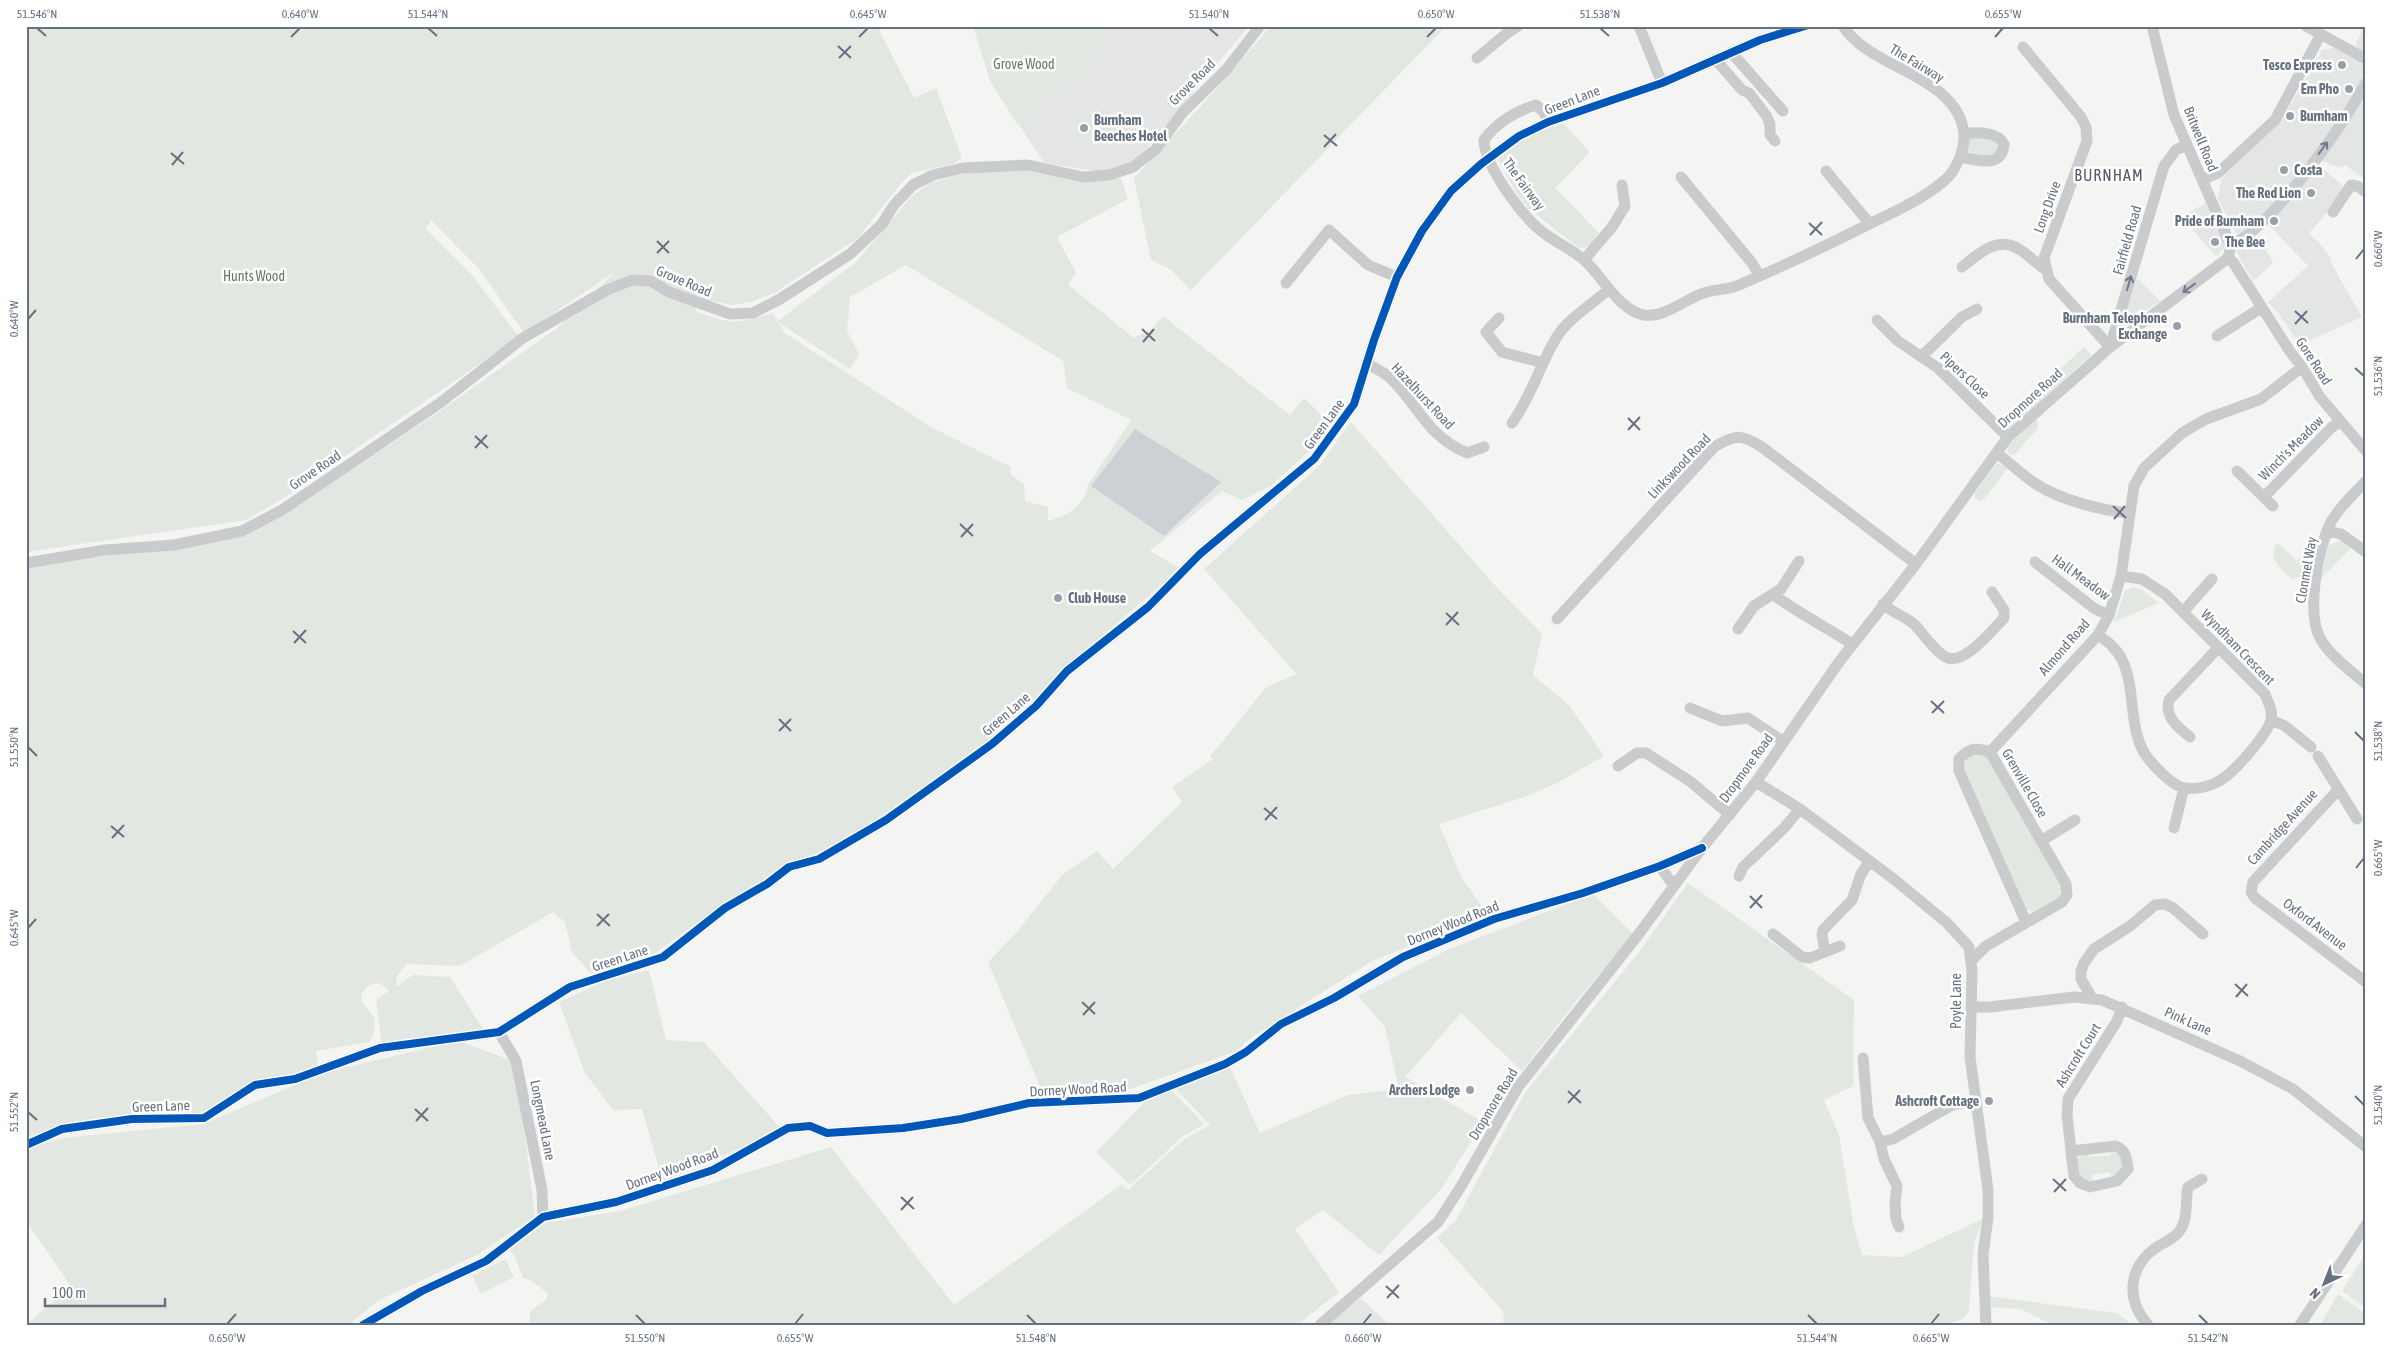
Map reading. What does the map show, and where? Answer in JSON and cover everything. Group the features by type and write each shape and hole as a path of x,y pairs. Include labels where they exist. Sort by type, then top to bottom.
{"street":[{"name":"Grove Road","path":"26,563 105,550 174,545 242,531 282,510 424,413 523,338 607,290 632,280 651,280 669,292 730,314 753,313 780,299 850,254 882,224 894,205 913,185 933,175 963,168 1028,165 1083,177 1109,175 1133,167 1154,150 1183,112 1226,70 1260,26"},
{"path":"1477,58 1518,26"},
{"path":"1639,26 1662,83"},
{"name":"Green Lane","path":"26,1145 62,1129 132,1119 204,1118 255,1086 295,1079 380,1048 499,1032 570,987 663,958 725,908 767,884 789,867 827,855 886,820 992,744 1036,706 1067,671 1148,607 1200,554 1314,459 1354,404 1374,340 1397,277 1422,231 1452,191 1488,159 1519,136 1548,122 1662,83 1715,58 1789,30 1805,26"},
{"name":"The Fairway","path":"1488,159 1514,201 1539,229 1584,260 1625,305 1644,315 1659,314 1704,293 1737,286 1910,204 1946,180 1960,157 1964,134 1954,108 1934,88 1862,48 1843,26"},
{"name":"Britwell Road","path":"2152,26 2174,115 2231,246"},
{"path":"2306,26 2320,36 2366,59"},
{"path":"2202,180 2218,173 2276,120 2320,36"},
{"name":"Long Drive","path":"2023,48 2081,117 2086,127 2087,141 2044,258 2045,269"},
{"path":"1731,52 1783,111"},
{"path":"1715,58 1742,90 1749,93 1766,115 1770,124 1770,135 1775,141"},
{"path":"2228,258 2231,246 2244,239 2265,219 2308,169 2350,110 2366,83"},
{"path":"1488,159 1484,140 1490,131 1503,120 1536,105 1544,112 1548,122"},
{"path":"1960,157 1991,161 1998,159 2003,153 2004,144 1995,135 1964,134"},
{"name":"Fairfield Road","path":"2110,347 2164,166 2176,150 2186,145"},
{"path":"1826,171 1870,224"},
{"path":"1681,177 1752,263 1759,275"},
{"path":"1584,260 1612,227 1625,206 1622,185"},
{"path":"2333,212 2351,186 2357,186 2366,192"},
{"path":"1286,283 1328,230 1368,265 1397,277"},
{"path":"1962,267 1986,248 2009,245 2018,248 2045,269 2049,279 2110,347"},
{"name":"Gore Road","path":"2228,258 2233,262 2320,397 2339,422 2366,451"},
{"name":"Dropmore Road","path":"1320,1325 1438,1222 1460,1188 1518,1086 1638,935 1673,885 1756,782 1852,644 1916,564 2008,437 2127,333 2228,258"},
{"path":"1512,423 1526,406 1543,363 1559,333 1609,289"},
{"path":"2223,336 2261,308"},
{"name":"Pipers Close","path":"1922,356 1962,317 1977,309"},
{"path":"1499,318 1486,332 1502,352 1543,363"},
{"name":"Pipers Close","path":"1878,320 1898,342 1938,368 2008,437"},
{"path":"2118,323 2120,329 2127,333"},
{"name":"Hazelhurst Road","path":"1368,364 1387,375 1432,430 1450,446 1467,453 1484,447"},
{"name":"Almond Road","path":"1990,752 2098,635 2109,615 2121,576 2128,513 2134,486 2144,468 2182,433 2206,419 2261,399 2302,367"},
{"name":"Winch's Meadow","path":"2264,496 2339,422"},
{"name":"Linkswood Road","path":"1556,619 1714,447 1730,437 1746,437 1762,447 1916,564"},
{"path":"1997,453 2036,484 2052,492 2110,511 2128,513"},
{"name":"Winch's Meadow","path":"2237,471 2273,506"},
{"name":"Clonmel Way","path":"2366,481 2342,507 2323,543 2314,589 2313,618 2320,639 2366,684"},
{"name":"Clonmel Way","path":"2328,531 2341,534 2366,552"},
{"path":"1738,629 1754,606 1781,589 1799,560"},
{"name":"Hall Meadow","path":"2035,562 2095,609 2109,615"},
{"name":"Wyndham Crescent","path":"2121,576 2142,579 2165,594 2265,694 2271,708 2272,720"},
{"path":"2183,612 2212,579"},
{"path":"1883,604 1894,614 1913,623 1944,657 1953,660 1967,655 2004,618 2004,610 1992,592"},
{"path":"1774,595 1852,644"},
{"path":"2098,635 2114,648 2125,669 2131,687 2135,734 2150,761 2166,776 2184,788 2211,785 2223,779 2265,734 2272,720 2285,726 2314,752 2356,819"},
{"path":"2190,737 2172,720 2168,705 2169,700 2218,648"},
{"path":"1690,708 1722,721 1748,718 1784,742"},
{"name":"Grenville Close","path":"1971,961 1986,946 2062,902 2067,895 2066,884 1990,752 1978,748 1967,750 1959,758 1959,771 2026,922"},
{"path":"1618,766 1637,753 1646,753 1691,782 1730,815"},
{"path":"1756,782 1800,809 1870,861 1947,924 1969,947"},
{"path":"2174,828 2184,788"},
{"name":"Cambridge Avenue","path":"2251,887 2261,872 2338,790"},
{"path":"1739,876 1744,867 1784,828 1800,809"},
{"path":"2041,841 2075,820"},
{"name":"Dorney Wood Road","path":"363,1325 422,1291 486,1260 543,1217 616,1202 713,1170 788,1128 810,1126 827,1133 903,1128 961,1119 1029,1103 1139,1098 1225,1064 1246,1052 1281,1024 1334,998 1403,957 1494,919 1583,893 1660,866 1702,848"},
{"path":"1825,952 1823,930 1852,900 1861,874 1870,861"},
{"path":"1660,866 1673,885"},
{"name":"Oxford Avenue","path":"2251,887 2256,898 2366,982"},
{"path":"2092,998 2081,979 2081,970 2084,962 2094,950 2130,926 2155,905 2164,904 2172,907 2203,934"},
{"path":"1773,934 1802,957 1810,958 1840,946"},
{"name":"Grenville Close","path":"1969,947 1986,946"},
{"name":"Poyle Lane","path":"1969,947 1972,1007 1970,1058 1988,1190 1988,1218 1983,1254 1986,1325"},
{"name":"Pink Lane","path":"1972,1007 1990,1007 2074,997 2092,998 2122,1007 2240,1061 2293,1089 2366,1148"},
{"name":"Ashcroft Court","path":"2071,1151 2116,1146 2122,1148 2127,1158 2128,1169 2117,1181 2090,1187 2080,1183 2074,1176 2071,1151 2067,1115 2068,1099 2117,1021 2122,1007"},
{"name":"Longmead Lane","path":"499,1032 516,1061 542,1190 543,1217"},
{"path":"1863,1058 1868,1118 1880,1142 1884,1159 1896,1186 1895,1211 1899,1227"},
{"path":"1880,1142 1892,1139 1952,1105 1975,1101"},
{"path":"2148,1325 2134,1304 2131,1286 2137,1266 2153,1250 2177,1234 2185,1219 2185,1201 2188,1187 2202,1179"},
{"path":"2300,1325 2366,1225"}],"shaded area":[{"path":"1068,26 1249,26 1138,159 1102,172 1044,163 1001,96"},
{"path":"2356,26 2366,26 2366,180 2345,165 2342,168 2321,161 2318,164 2343,186 2332,207 2309,233 2325,249 2332,260 2331,262 2362,317 2300,345 2279,314 2268,302 2308,266 2267,223 2255,236 2262,242 2273,263 2253,281 2237,253 2236,233 2218,199 2221,179 2281,121 2322,50 2338,47 2359,58 2356,43 2362,31"},
{"path":"2206,203 2226,247 2216,256 2181,217"},
{"path":"2137,278 2160,301 2133,319 2126,314 2126,311"},
{"path":"1135,429 1221,482 1164,536 1091,486"},
{"path":"1360,1298 1390,1325 1353,1325 1358,1319 1347,1309"}],"green space":[{"name":"Hunts Wood","path":"26,26 877,26 914,98 936,88 961,159 953,164 912,173 902,182 858,238 774,293 751,302 732,305 701,299 695,311 725,321 750,320 772,313 778,321 856,262 911,197 930,183 967,173 1017,169 1085,182 1121,178 1128,199 1057,237 1076,273 1068,285 1134,338 1152,329 1163,316 1290,415 1304,398 1332,425 1319,442 1271,486 1242,500 1222,491 1150,551 1178,567 1166,581 1068,665 1019,715 942,777 828,850 785,865 692,926 648,959 590,972 572,952 565,922 553,912 460,966 407,964 397,976 396,987 413,975 450,977 483,1029 382,1046 376,1000 389,991 380,983 369,985 362,993 361,1001 375,1018 374,1032 370,1042 316,1051 318,1065 193,1115 62,1125 26,1138 26,564 92,558 242,537 313,495 440,411 556,329 616,271 524,333 479,269 431,220 426,229 472,275 519,337 279,501 246,520 26,552","holes":["906,265 1063,361 1067,388 1131,420 1088,485 1086,493 1078,505 1068,513 1048,521 1048,507 1025,501 1024,484 1011,475 1011,467 931,427 785,333 778,322 850,369 859,354 847,331 850,297"]},
{"name":"Grove Wood","path":"973,26 1112,26 1078,78 1054,87 1027,123 1017,124 990,81"},
{"path":"1271,26 1446,26 1191,290 1171,270 1151,260 1134,178 1203,104"},
{"path":"1563,123 1590,152 1555,188 1599,233 1589,246 1579,248 1528,208 1517,194 1498,160 1504,152 1518,141"},
{"path":"1972,136 1994,138 1999,143 1999,152 1993,157 1972,156 1966,152 1966,141"},
{"path":"2124,344 2037,418 2038,428 2015,454 2011,455 2007,451 2008,446 2054,400"},
{"path":"2084,347 2091,355 2010,428 2004,428 2003,422"},
{"path":"1351,422 1499,590 1542,634 1533,675 1569,705 1604,756 1557,783 1524,797 1439,824 1461,877 1488,915 1372,961 1252,1037 1235,1052 1127,1090 1041,1089 988,962 1016,933 1063,874 1097,851 1113,869 1182,802 1172,787 1213,759 1210,755 1265,688 1296,674 1204,569 1319,466"},
{"path":"1997,463 2006,467 2006,471 1984,499 1979,501 1975,498 1975,493"},
{"path":"2342,540 2353,546 2321,579 2328,546"},
{"path":"2276,544 2279,544 2297,561 2309,550 2304,575 2293,580 2280,568 2273,557"},
{"path":"2133,587 2142,590 2159,603 2114,622 2125,591"},
{"path":"1977,753 1986,756 2063,885 2060,897 2037,912 2024,910 1964,769 1967,758"},
{"path":"1688,883 1854,1000 1853,1086 1824,1100 1839,1135 1854,1228 1862,1255 1902,1257 1984,1218 1974,1243 1969,1311 1963,1319 1943,1325 1498,1325 1504,1321 1503,1311 1437,1238 1456,1220 1526,1091 1639,952"},
{"path":"1593,894 1633,934 1577,1000 1522,1071 1461,1013 1405,1077 1483,1122 1442,1188 1379,1255 1323,1210 1295,1229 1339,1292 1297,1325 530,1325 530,1311 546,1300 548,1293 530,1280 523,1278 514,1255 508,1250 546,1223 620,1211 831,1147 954,1305 1121,1185 1128,1190 1183,1140 1210,1125 1175,1088 1230,1067 1260,1133 1348,1095 1399,1089 1385,1027 1358,996 1447,950"},
{"path":"649,970 666,1040 704,1042 782,1130 663,1182 642,1109 613,1110 585,1073 559,1002 605,981"},
{"path":"458,1041 511,1060 522,1112 535,1216 477,1255 379,1300 348,1325 26,1325 71,1286 26,1221 26,1149 63,1138 203,1124 326,1072"},
{"path":"1171,1090 1204,1124 1182,1137 1130,1185 1096,1152 1146,1101"},
{"path":"2111,1152 2119,1153 2122,1159 2123,1165 2117,1176 2111,1177 2110,1172 2092,1175 2093,1180 2085,1180 2079,1175 2077,1160 2081,1155 2088,1153 2089,1157 2111,1155"},
{"path":"2366,1253 2366,1308 2342,1291"},
{"path":"505,1259 514,1277 481,1294 472,1276"},
{"path":"2338,1294 2366,1314 2366,1325 2326,1325 2322,1322"},
{"path":"1987,1296 2117,1313 2132,1325 2052,1325 2021,1309 1987,1307"},
{"path":"1347,1309 1359,1319 1353,1325 1327,1325"}],"cycle path":[{"path":"26,1145 62,1129 132,1119 204,1118 255,1085 295,1079 380,1048 499,1032 570,987 663,957 725,908 767,884 789,867 819,859 886,820 992,744 1036,706 1067,671 1148,607 1200,554 1314,459 1354,404 1374,340 1397,277 1422,231 1451,191 1481,164 1519,136 1548,122 1662,83 1760,40 1805,26"},
{"path":"363,1325 422,1291 486,1261 543,1217 616,1202 713,1170 788,1128 810,1126 827,1133 903,1128 961,1119 1029,1103 1139,1098 1225,1064 1246,1052 1281,1024 1334,998 1403,957 1494,919 1583,893 1660,866 1702,848"}],"place":[{"name":"Tesco Express","path":"2342,65"},
{"name":"Em Pho","path":"2349,89"},
{"name":"Burnham","path":"2290,116"},
{"name":"Burnham Beeches Hotel","path":"1084,128"},
{"name":"Costa","path":"2284,170"},
{"name":"The Red Lion","path":"2311,193"},
{"name":"Pride of Burnham","path":"2274,221"},
{"name":"The Bee","path":"2215,242"},
{"name":"Burnham Telephone Exchange","path":"2177,326"},
{"name":"Club House","path":"1058,598"},
{"name":"Archers Lodge","path":"1470,1090"},
{"name":"Ashcroft Cottage","path":"1989,1101"}],"district":[{"name":"BURNHAM","path":"2109,175"}]}
